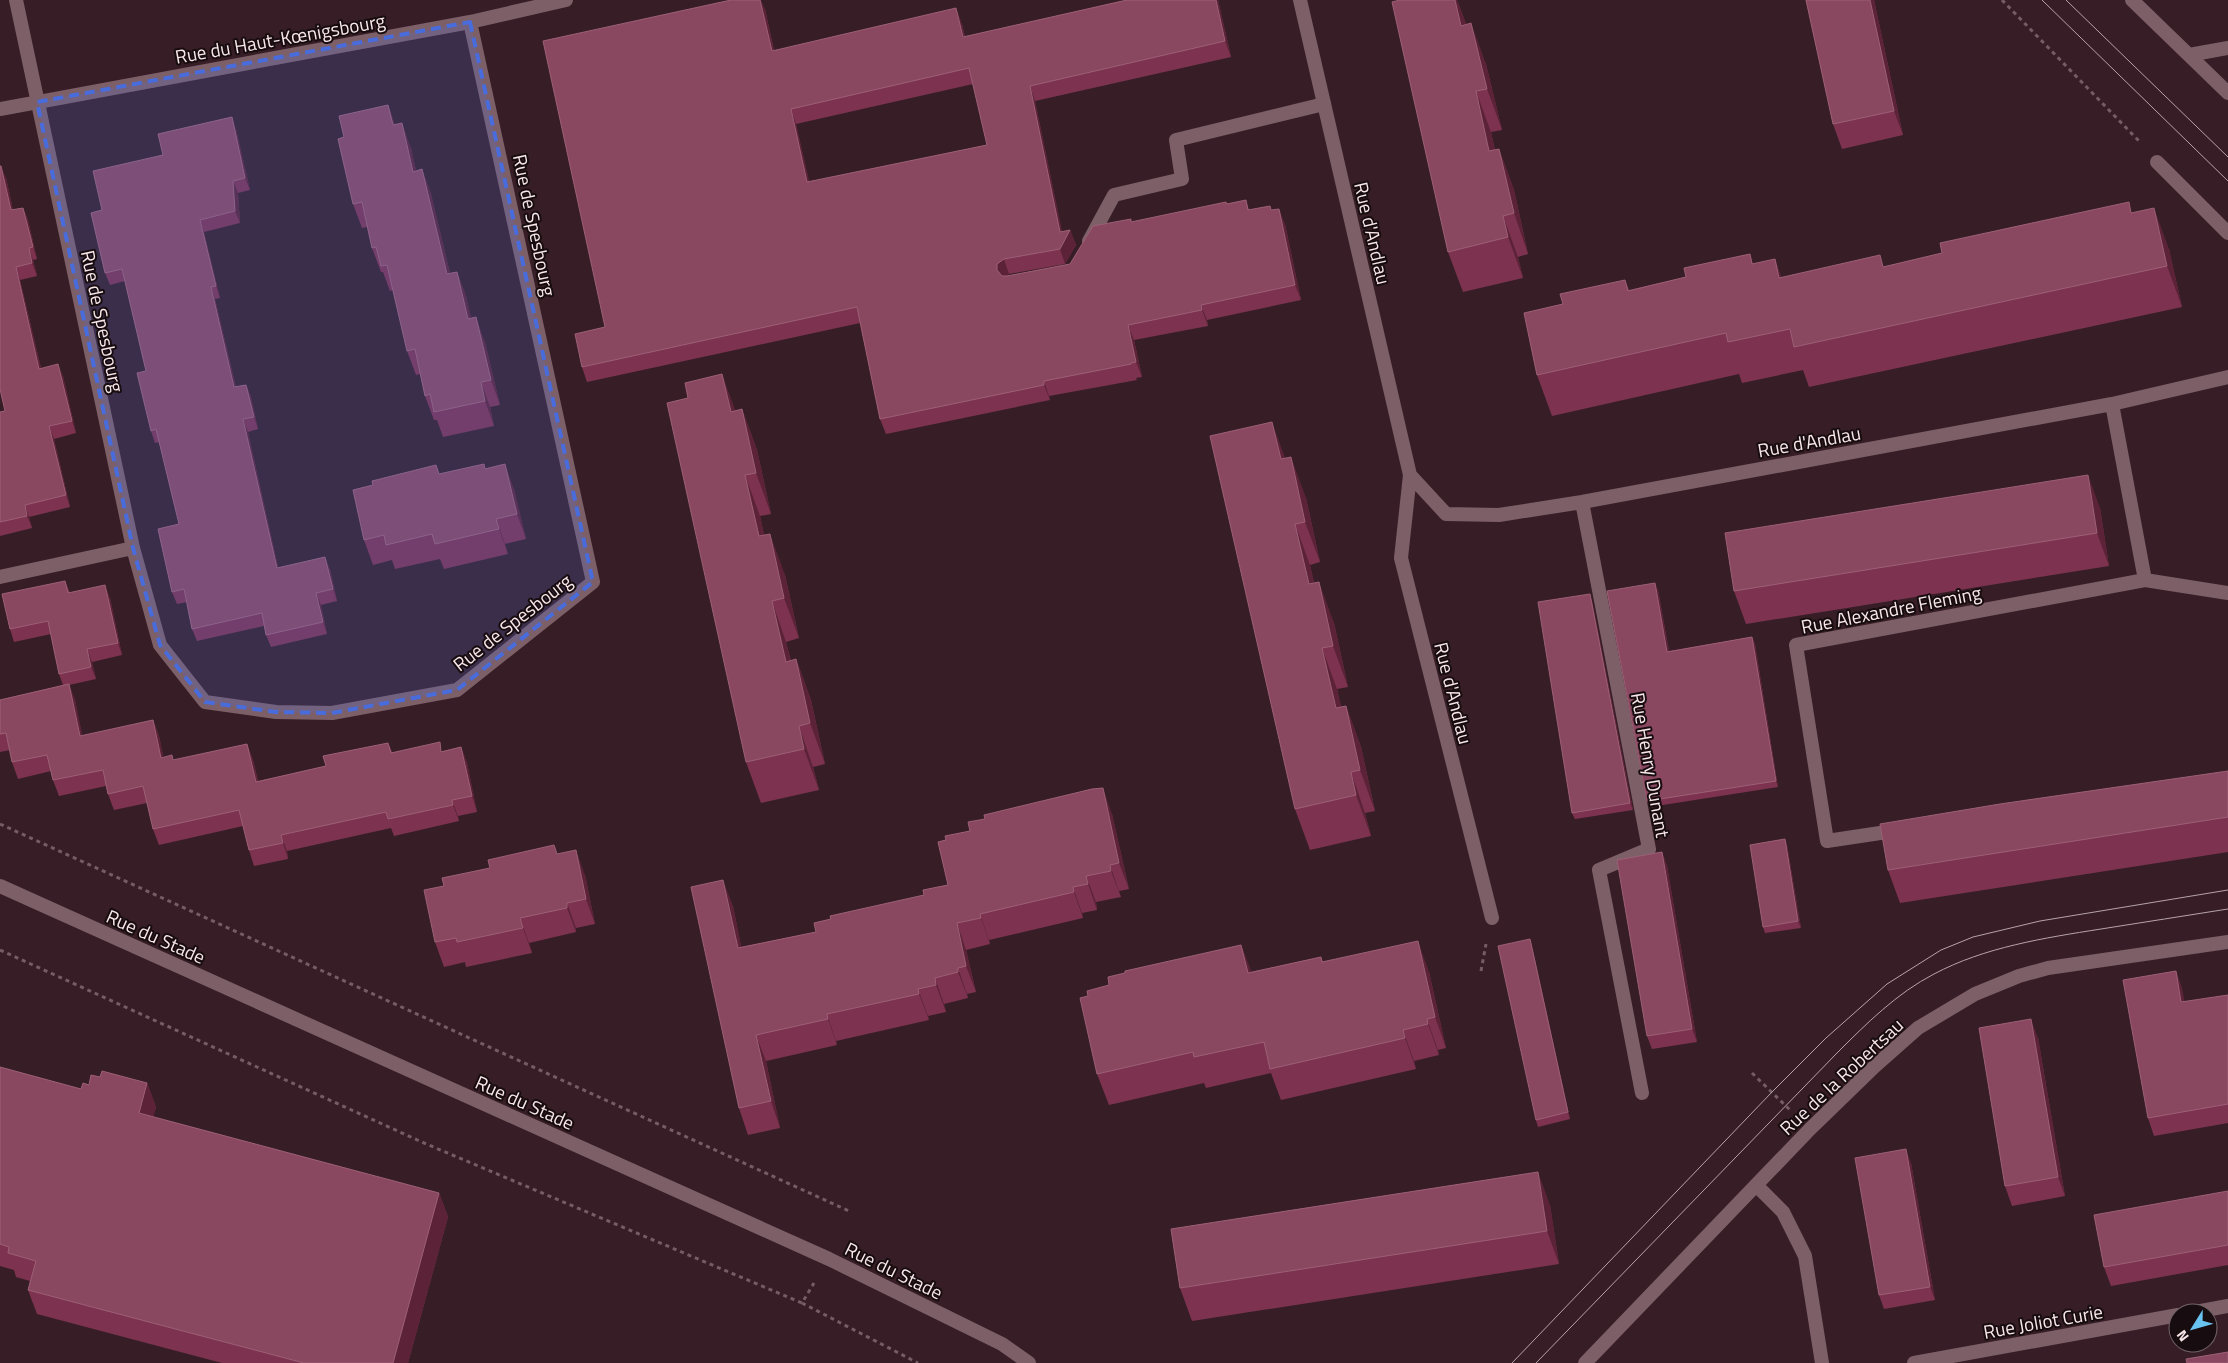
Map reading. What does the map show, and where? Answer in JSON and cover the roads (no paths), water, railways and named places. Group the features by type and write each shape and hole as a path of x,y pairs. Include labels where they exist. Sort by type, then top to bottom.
{"street":[{"name":"Rue de Spesbourg","path":"16,0 133,548 160,645 206,702 276,712 332,713 457,690 593,582 470,22"},
{"name":"Rue du Haut-Kœnigsbourg","path":"0,109 470,22 566,0"},
{"name":"Rue d'Andlau","path":"1300,0 1410,475 1401,558 1492,918"},
{"path":"2132,0 2228,93"},
{"path":"2189,55 2228,48"},
{"path":"1081,255 1114,195 1182,179 1176,140 1324,104"},
{"path":"2157,162 2228,233"},
{"name":"Rue d'Andlau","path":"1410,475 1446,514 1499,515 1582,502 2112,404 2228,377"},
{"path":"2112,404 2145,580"},
{"name":"Rue Henry Dunant","path":"1582,502 1648,849 1599,870 1642,1093"},
{"path":"0,577 133,548"},
{"name":"Rue Alexandre Fleming","path":"1915,827 1827,841 1796,645 2145,580 2228,593"},
{"name":"Rue du Stade","path":"0,886 829,1259 1002,1344 1029,1363"},
{"name":"Rue de la Robertsau","path":"1585,1363 1756,1185 1875,1066 1918,1028 1945,1010 1975,994 2020,976 2048,968 2228,942"},
{"path":"1756,1185 1783,1212 1805,1256 1822,1363"},
{"name":"Rue Joliot Curie","path":"1914,1363 2168,1317"}],"tram line":[{"path":"2042,0 2228,181"},
{"path":"2066,0 2228,157"},
{"path":"1512,1363 1772,1092 1826,1038 1887,984 1941,950 1973,937 2040,921 2228,890"},
{"path":"1536,1363 1848,1042 1882,1010 1907,990 1953,965 1994,950 2080,932 2228,909"}]}
